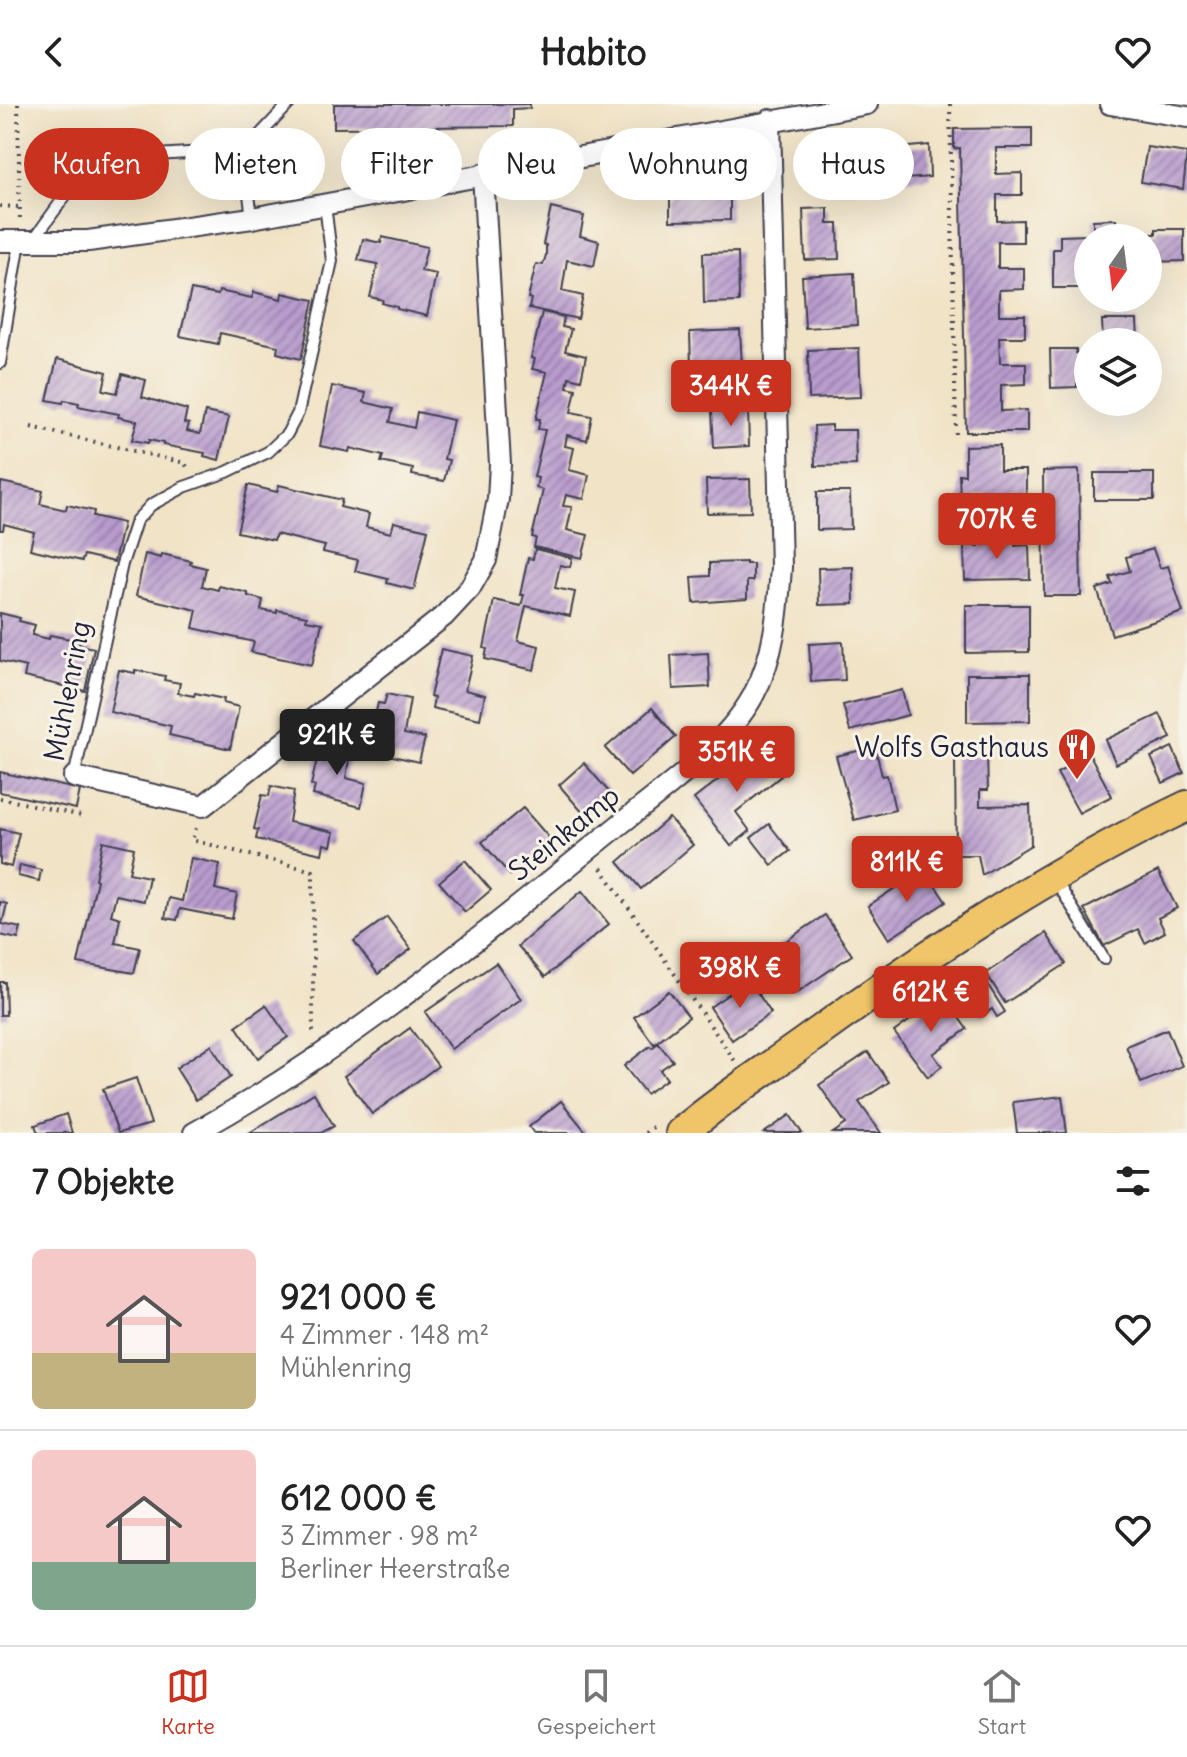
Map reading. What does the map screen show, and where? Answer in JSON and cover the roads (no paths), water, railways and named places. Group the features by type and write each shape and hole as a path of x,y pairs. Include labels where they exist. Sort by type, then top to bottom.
{"main road":[{"path":"681,1133 861,1002 1054,876 1187,806"}],"street":[{"path":"584,154 780,114 867,104"},
{"path":"1110,104 1187,117"},
{"name":"Steinkamp","path":"194,1133 246,1105 486,932 701,757 737,719 753,696 768,658 778,617 781,567 780,114"},
{"path":"17,241 88,241 130,236 252,218 478,175"},
{"name":"Mühlenring","path":"74,777 203,806 444,616 470,588 486,560 494,531 500,464 485,200"}],"lane":[{"path":"266,128 289,104"},
{"path":"0,363 17,241 64,201 81,174 109,158 185,153"},
{"path":"250,200 252,218"},
{"name":"Mühlenring","path":"74,777 122,564 136,521 151,505 268,452 287,434 298,413 332,261 325,205"},
{"path":"1054,876 1104,959"}],"place":[{"name":"Wolfs Gasthaus","path":"1077,781"}]}
